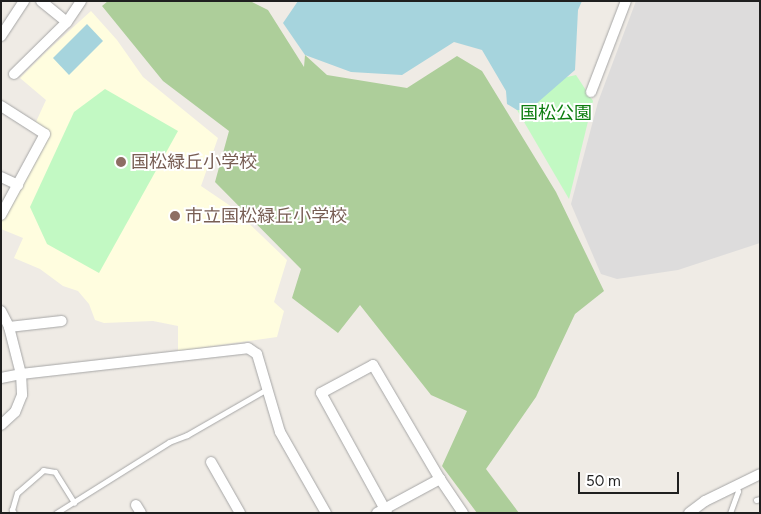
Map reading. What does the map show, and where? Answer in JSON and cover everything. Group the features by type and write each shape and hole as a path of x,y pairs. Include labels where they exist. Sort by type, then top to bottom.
{"street":[{"path":"1,36 24,1"},
{"path":"41,1 67,22"},
{"path":"14,74 67,22 81,1"},
{"path":"590,92 626,1"},
{"path":"1,106 45,134 1,216"},
{"path":"1,177 18,185"},
{"path":"1,311 8,327 20,374 22,395 15,412 1,425"},
{"path":"8,327 62,321"},
{"path":"1,378 20,374 248,348 257,354 280,432 326,513"},
{"path":"440,479 383,511 321,393 373,365 440,479 463,513"},
{"path":"210,462 240,513"},
{"path":"689,513 705,501 760,474"}],"lane":[{"path":"56,513 169,442 187,435 267,389"},
{"path":"14,513 12,510 17,493 43,470 55,472 74,502"},
{"path":"730,513 738,490 736,485"}],"shaded area":[{"path":"636,1 760,1 760,243 678,270 617,279 601,274 571,204 598,102"},
{"name":"国松緑丘小学校","path":"91,11 117,40 143,77 218,138 201,186 232,207 287,260 274,302 284,311 277,337 178,351 178,326 153,321 104,323 95,320 89,304 78,291 63,286 40,269 14,258 23,238 1,229 1,216 50,135 35,124 46,100 20,78"}],"green space":[{"path":"108,1 250,1 268,10 304,67 305,55 327,75 407,88 457,56 482,71 556,192 604,291 575,314 536,397 486,469 519,513 477,513 442,466 467,411 431,395 360,305 338,333 292,298 301,269 215,182 229,131 163,81 102,6"},
{"name":"国松公園","path":"576,75 593,101 569,199 506,91"},
{"path":"105,89 178,131 99,273 47,244 30,207 74,112"}],"water":[{"path":"298,1 582,1 578,10 575,70 529,110 517,110 507,104 506,91 482,50 454,42 402,75 351,72 305,55 283,23"},
{"path":"87,24 103,41 69,75 53,58"}],"place":[{"name":"国松緑丘小学校","path":"121,162"},
{"name":"市立国松緑丘小学校","path":"175,216"}]}
